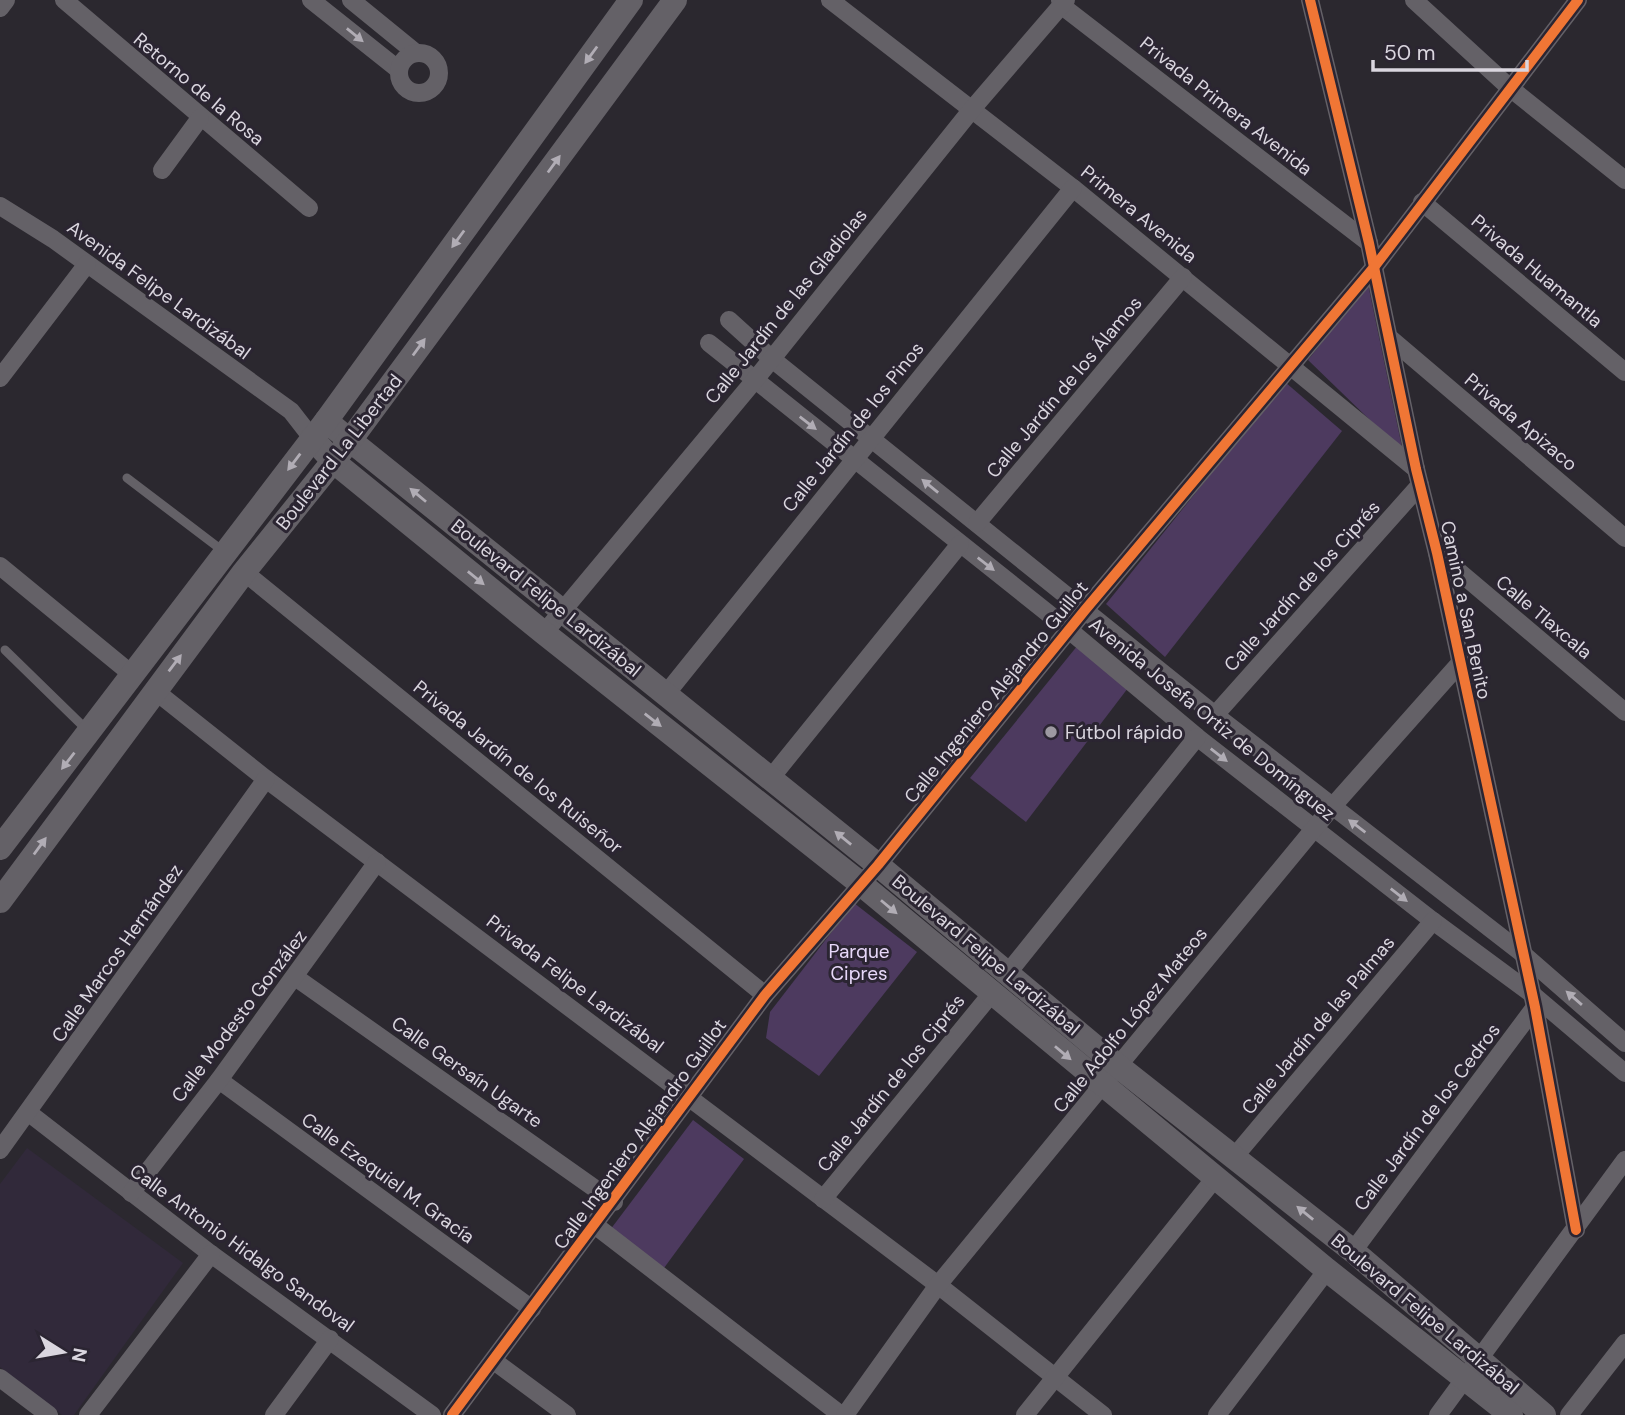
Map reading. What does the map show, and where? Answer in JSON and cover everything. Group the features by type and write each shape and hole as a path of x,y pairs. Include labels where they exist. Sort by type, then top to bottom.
{"main road":[{"name":"Boulevard La Libertad","path":"0,901 144,683 225,554 319,430 631,0"},
{"name":"Boulevard La Libertad","path":"0,848 90,733 144,683 244,572 334,461 676,0"},
{"name":"Boulevard Felipe Lardizábal","path":"319,430 351,439 561,612 878,865 1103,1086 1326,1269 1544,1415"},
{"name":"Boulevard Felipe Lardizábal","path":"319,430 334,461 544,634 861,884 1118,1066 1353,1251 1472,1368 1511,1415"}],"street":[{"path":"0,8 6,0"},
{"name":"Retorno de la Rosa","path":"64,0 309,208"},
{"path":"311,0 399,70"},
{"path":"351,0 416,53 428,55 438,64 439,77 434,88 423,94 410,92 401,83 399,70 404,59 416,53"},
{"name":"Primera Avenida","path":"830,0 973,108 1292,365 1418,477"},
{"name":"Camino a San Benito","path":"1310,0 1391,339 1418,477 1533,1000 1576,1230"},
{"path":"1414,0 1510,88 1625,180"},
{"name":"Calle Ingeniero Alejandro Guillot","path":"452,1415 614,1202 765,995 878,865 1085,610 1375,266 1578,0"},
{"name":"Calle Jardín de las Gladiolas","path":"544,634 772,359 973,108 1063,2"},
{"name":"Privada Primera Avenida","path":"1063,2 1369,243"},
{"path":"162,170 200,118"},
{"name":"Calle Jardín de los Pinos","path":"666,694 1073,188"},
{"name":"Privada Huamantla","path":"1422,202 1625,372"},
{"name":"Avenida Felipe Lardizábal","path":"0,206 53,239 319,430"},
{"path":"0,378 6,359 87,264"},
{"name":"Calle Jardín de los Álamos","path":"977,523 1183,277"},
{"name":"Avenida Josefa Ortiz de Domínguez","path":"729,320 772,359 1215,715 1523,954 1625,1043"},
{"name":"Privada Apizaco","path":"1391,339 1625,538"},
{"name":"Avenida Josefa Ortiz de Domínguez","path":"709,343 1069,630 1197,737 1625,1073"},
{"name":"Calle Jardín de los Ciprés","path":"1215,715 1418,477"},
{"path":"770,779 960,544"},
{"name":"Calle Tlaxcala","path":"1437,554 1625,712"},
{"name":"Privada Felipe Lardizábal","path":"0,566 266,779 690,1095 939,1285 1103,1415"},
{"name":"Privada Jardín de los Ruiseñor","path":"244,572 765,995"},
{"name":"Calle Adolfo López Mateos","path":"843,1415 939,1285 1118,1066 1332,807 1461,663"},
{"name":"Calle Jardín de los Ciprés","path":"823,1199 1197,737"},
{"name":"Calle Marcos Hernández","path":"0,1150 266,779"},
{"name":"Calle Modesto González","path":"131,1193 219,1080 377,862"},
{"name":"Calle Jardín de las Palmas","path":"1235,1156 1433,921"},
{"name":"Calle Gersaín Ugarte","path":"295,977 614,1202"},
{"name":"Calle Jardín de los Cedros","path":"1353,1251 1533,1000"},
{"name":"Calle Ezequiel M. Gracía","path":"219,1080 532,1309"},
{"name":"Calle Antonio Hidalgo Sandoval","path":"29,1113 211,1254 432,1415"},
{"path":"1438,1415 1625,1160"},
{"path":"1025,1415 1215,1178"},
{"path":"596,1226 843,1415"},
{"path":"88,1415 211,1254"},
{"path":"1217,1415 1326,1269"},
{"path":"274,1415 330,1339"},
{"path":"1569,1415 1625,1343"},
{"path":"494,1361 567,1415"},
{"path":"0,1378 49,1415"}],"lane":[{"path":"127,478 225,554"},
{"path":"5,650 90,733"}],"shaded area":[{"path":"27,1148 183,1263 74,1415 62,1415 0,1367 0,1184"}],"green space":[{"path":"1368,284 1403,452 1308,360"},
{"path":"1285,382 1342,431 1165,657 1106,604"},
{"name":"Fútbol rápido","path":"1078,645 1128,688 1026,822 970,778"},
{"name":"Parque Cipres","path":"854,903 917,952 819,1076 766,1038 770,1012"},
{"path":"693,1120 744,1159 664,1268 610,1230"}],"cycle path":[{"path":"1310,0 1369,243 1416,469 1437,553 1535,1007 1576,1230"},
{"path":"452,1415 765,995 878,865 1085,610 1375,266 1578,0"}],"place":[{"name":"Fútbol rápido","path":"1051,732"}]}
